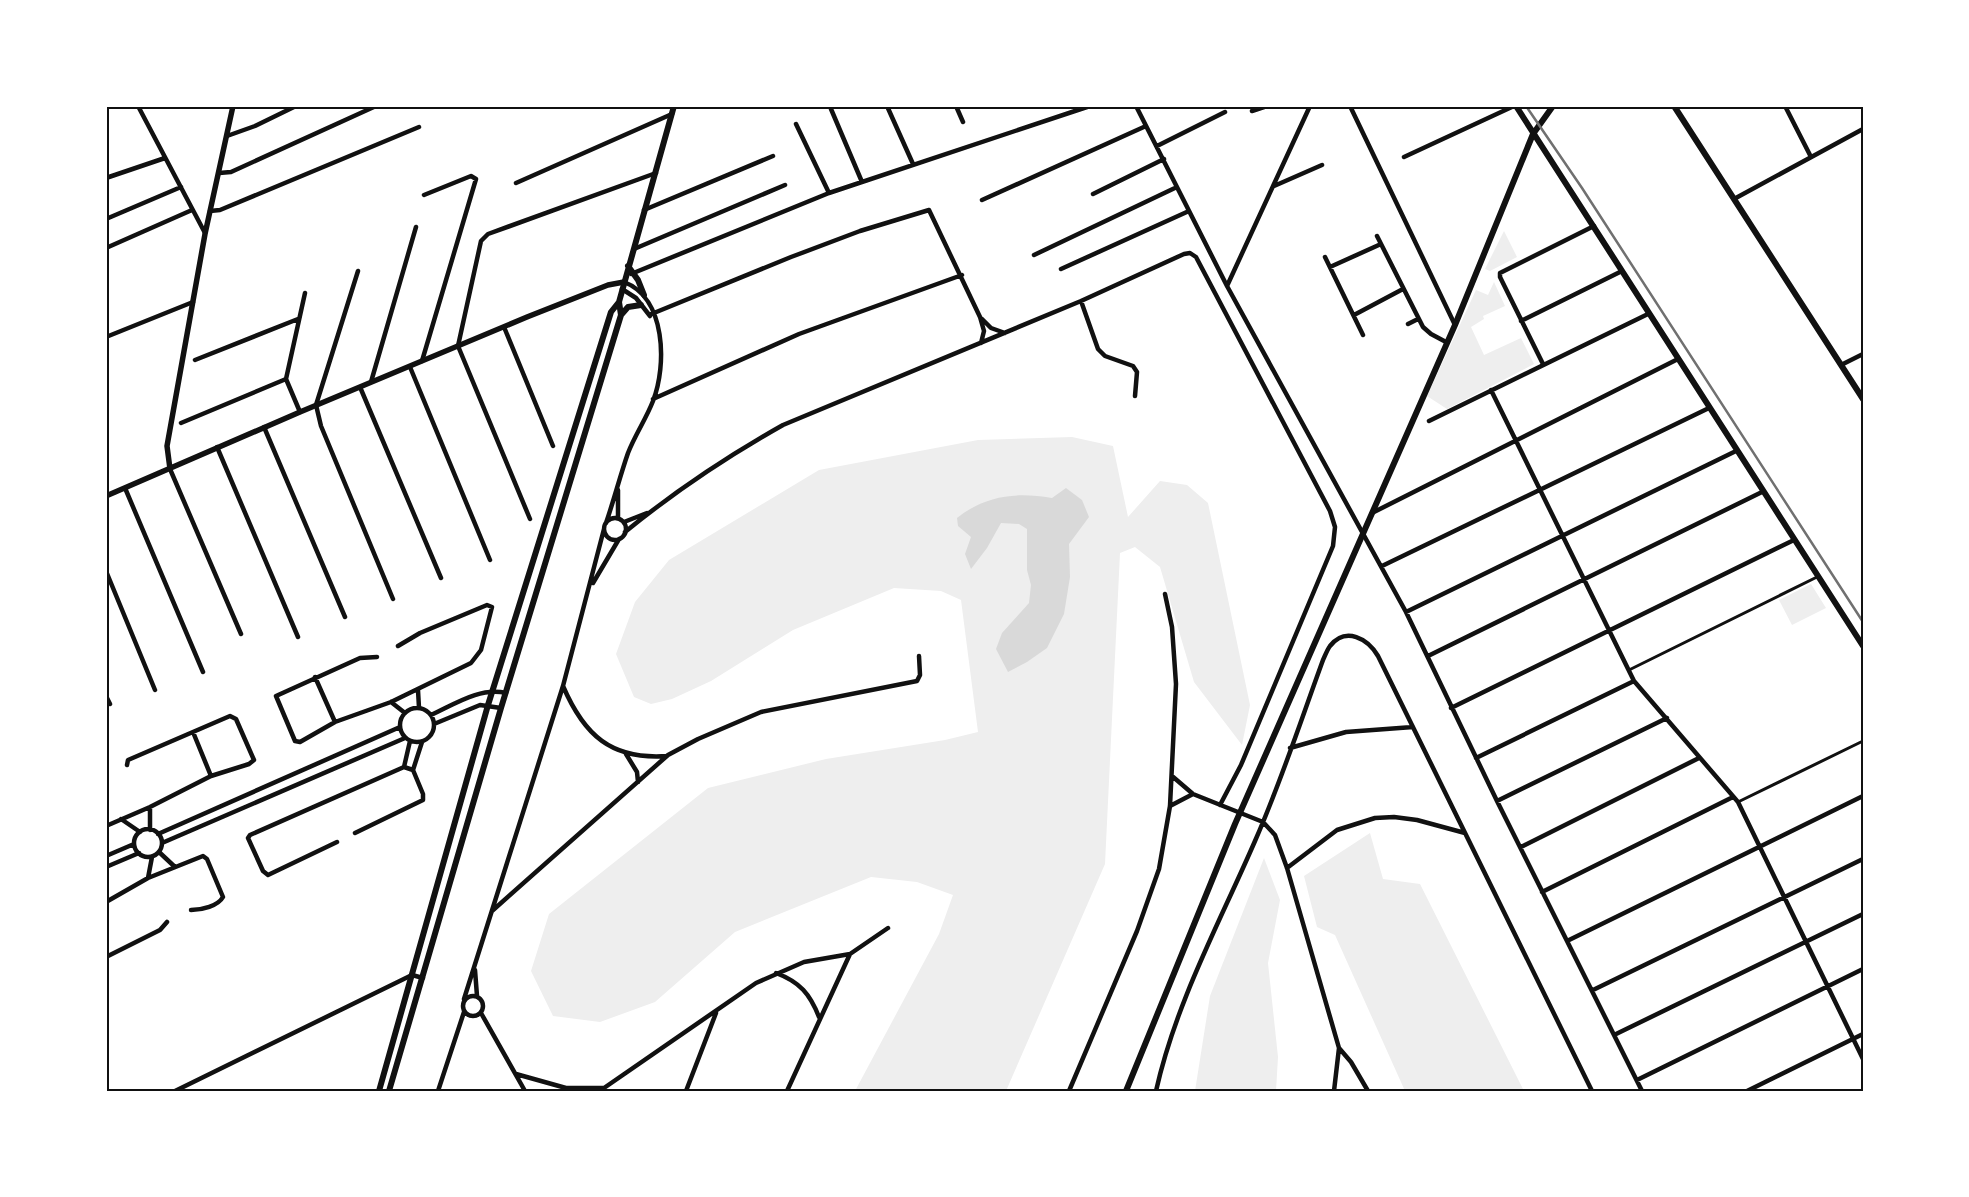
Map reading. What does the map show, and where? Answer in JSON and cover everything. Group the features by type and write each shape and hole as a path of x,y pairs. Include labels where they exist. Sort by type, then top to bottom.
{"main road":[{"path":"379,1091 488,705 611,312 618,302 624,283 632,249 656,173 674,106"},
{"path":"1515,106 1863,646"},
{"path":"1126,1091 1235,824 1362,532 1455,325 1533,134 1553,106"},
{"path":"1674,106 1863,399"},
{"path":"628,266 644,295"},
{"path":"618,302 621,315"},
{"path":"389,1091 506,693 621,315 628,307 641,305"}],"street":[{"path":"138,106 205,234"},
{"path":"233,106 205,234 167,446 170,469 241,634"},
{"path":"227,136 255,126 296,106"},
{"path":"219,174 231,172 376,106"},
{"path":"887,106 913,164"},
{"path":"956,106 963,122"},
{"path":"624,283 633,273 829,193 1090,106"},
{"path":"1136,106 1227,286 1406,612 1451,708 1642,1091"},
{"path":"1252,111 1267,106"},
{"path":"1227,286 1310,106"},
{"path":"1350,106 1455,325"},
{"path":"1404,157 1515,106"},
{"path":"1785,106 1810,157"},
{"path":"831,109 862,182"},
{"path":"1157,146 1225,112"},
{"path":"516,183 672,114"},
{"path":"796,124 829,193"},
{"path":"982,200 1146,126"},
{"path":"210,211 220,210 419,127"},
{"path":"1734,199 1863,129"},
{"path":"644,210 773,156"},
{"path":"106,178 165,158"},
{"path":"1094,194 1164,159"},
{"path":"1274,186 1322,165"},
{"path":"530,520 458,346 481,241 485,236 656,173"},
{"path":"422,361 476,179 471,176 424,195"},
{"path":"632,249 785,185"},
{"path":"106,219 181,187"},
{"path":"1034,255 1177,187"},
{"path":"106,248 192,210"},
{"path":"649,315 790,257 860,231 929,210 962,275 980,317 984,332 980,344"},
{"path":"1061,268 1189,211"},
{"path":"1543,364 1520,321 1500,277 1500,273 1594,226"},
{"path":"371,382 416,227"},
{"path":"1377,236 1418,319 1427,332 1446,342"},
{"path":"1330,268 1381,244"},
{"path":"590,589 618,539 625,532 651,511 750,443 783,424 1006,333 1184,254 1193,254 1334,519 1333,546 1241,764 1220,805"},
{"path":"1325,257 1364,335"},
{"path":"358,271 316,405 321,426 393,599"},
{"path":"1520,321 1622,271"},
{"path":"653,399 799,334 962,275"},
{"path":"624,283 655,320"},
{"path":"106,496 371,382 613,284 624,283 644,295 655,313 660,344 660,360 653,399 628,452 604,529 590,589 563,686 475,970 464,999 462,1006 464,1012 438,1091"},
{"path":"1354,315 1404,289"},
{"path":"300,412 286,380 305,293"},
{"path":"1081,301 1098,349 1105,356 1133,366 1137,372 1135,396"},
{"path":"106,337 193,302"},
{"path":"1429,421 1648,314"},
{"path":"980,317 992,328 1006,333"},
{"path":"195,360 298,319"},
{"path":"1408,324 1418,319"},
{"path":"504,327 553,446"},
{"path":"1841,365 1863,354"},
{"path":"1371,514 1678,359"},
{"path":"410,367 490,560"},
{"path":"181,423 286,380"},
{"path":"360,387 441,578"},
{"path":"1491,390 1634,681 1738,802 1863,1058"},
{"path":"1382,566 1709,408"},
{"path":"264,427 345,617"},
{"path":"217,447 298,637"},
{"path":"1406,612 1736,451"},
{"path":"618,484 618,518"},
{"path":"126,488 203,672"},
{"path":"1428,656 1585,581 1762,492"},
{"path":"624,522 651,511"},
{"path":"606,523 611,518 618,518 624,522"},
{"path":"624,522 625,532"},
{"path":"604,529 611,538 618,539"},
{"path":"1451,708 1794,540"},
{"path":"106,571 156,690"},
{"path":"1629,670 1818,577"},
{"path":"1069,1091 1137,931 1159,869 1170,806 1175,658 1165,594"},
{"path":"377,656 360,658 276,696 294,741 300,742 335,722 391,702 471,663 477,658 492,608 487,606 479,609 420,633 398,646"},
{"path":"1156,1091 1174,1022 1200,958 1263,822 1330,646 1340,638 1349,636 1362,638 1374,649 1592,1091"},
{"path":"492,911 668,756 715,731 761,712 917,681 920,676 918,656"},
{"path":"315,677 335,722"},
{"path":"1476,758 1634,681"},
{"path":"563,686 582,722 607,744 626,754 651,757 668,756"},
{"path":"418,690 419,708"},
{"path":"431,715 482,692 493,690 506,693"},
{"path":"106,696 110,704"},
{"path":"391,702 405,713"},
{"path":"434,724 476,706 488,705 502,708"},
{"path":"355,833 423,800 424,794 413,770 422,742 431,735 434,724 431,715 419,708 405,713"},
{"path":"405,713 400,727 405,738 410,741 422,742"},
{"path":"106,826 150,808 211,776 250,764 253,757 234,717 230,716 128,760 127,765"},
{"path":"1497,801 1666,718"},
{"path":"158,834 400,727"},
{"path":"1290,748 1346,732 1413,727"},
{"path":"192,732 211,776"},
{"path":"162,842 405,738"},
{"path":"404,768 410,741"},
{"path":"1738,802 1863,741"},
{"path":"626,754 637,772 638,782"},
{"path":"1521,847 1699,758"},
{"path":"337,842 268,875 263,871 248,838 250,835 404,768 413,770"},
{"path":"1172,776 1193,794 1263,822 1275,836 1287,868 1339,1048 1334,1091"},
{"path":"1170,806 1193,794"},
{"path":"1567,941 1863,796"},
{"path":"1542,892 1733,797"},
{"path":"150,808 150,830"},
{"path":"1287,868 1337,830 1375,818 1394,817 1417,820 1465,833"},
{"path":"121,819 140,832 150,830 158,834 162,842 159,852 152,857 148,878"},
{"path":"106,856 134,844 140,832"},
{"path":"134,844 138,853"},
{"path":"159,852 175,867"},
{"path":"106,867 138,853 152,857"},
{"path":"106,902 148,878 200,857 205,857 222,893 222,900 200,910 192,910"},
{"path":"1593,990 1863,859"},
{"path":"1614,1035 1863,914"},
{"path":"106,957 160,930 167,922"},
{"path":"516,1074 566,1088 603,1090 716,1013 735,997 776,973 804,962 850,954 888,928"},
{"path":"787,1091 819,1017 850,954"},
{"path":"1637,1080 1863,969"},
{"path":"475,970 477,996 483,1006 480,1013"},
{"path":"776,973 799,984 808,993 819,1017"},
{"path":"175,1091 412,975 423,978"},
{"path":"464,999 473,995 477,996"},
{"path":"464,1012 470,1016 480,1013"},
{"path":"480,1013 525,1091"},
{"path":"686,1091 716,1013"},
{"path":"1747,1091 1863,1034"},
{"path":"1339,1048 1351,1062 1368,1091"}],"shaded area":[{"path":"1504,231 1517,257 1490,271 1485,269"},
{"path":"1494,282 1505,306 1483,316 1484,319 1471,327 1484,355 1521,338 1534,364 1447,409 1427,396 1476,290 1488,295"},
{"path":"1072,437 1113,446 1128,517 1160,481 1187,485 1208,503 1250,705 1242,745 1194,682 1160,567 1135,547 1120,553 1105,864 1006,1091 855,1091 939,934 953,895 917,882 871,877 735,932 655,1002 600,1022 553,1016 531,971 549,914 708,788 826,759 945,740 978,732 961,600 941,591 894,588 793,630 711,681 672,699 651,704 634,697 616,654 635,602 669,560 819,470 978,440"},
{"path":"1066,488 1082,500 1089,517 1069,544 1070,577 1064,614 1047,648 1008,672 996,649 1002,633 1029,603 1031,585 1027,570 1027,529 1019,524 1001,523 987,548 971,569 965,554 971,537 958,526 957,518 979,504 990,500 1026,495 1052,498"},
{"path":"1811,584 1826,608 1792,625 1779,600"},
{"path":"1370,833 1383,879 1420,884 1524,1091 1405,1091 1335,935 1317,927 1304,876"},
{"path":"1264,858 1280,900 1268,963 1278,1057 1276,1091 1195,1091 1210,996"}],"railway":[{"path":"1526,106 1582,188 1863,622"}]}
